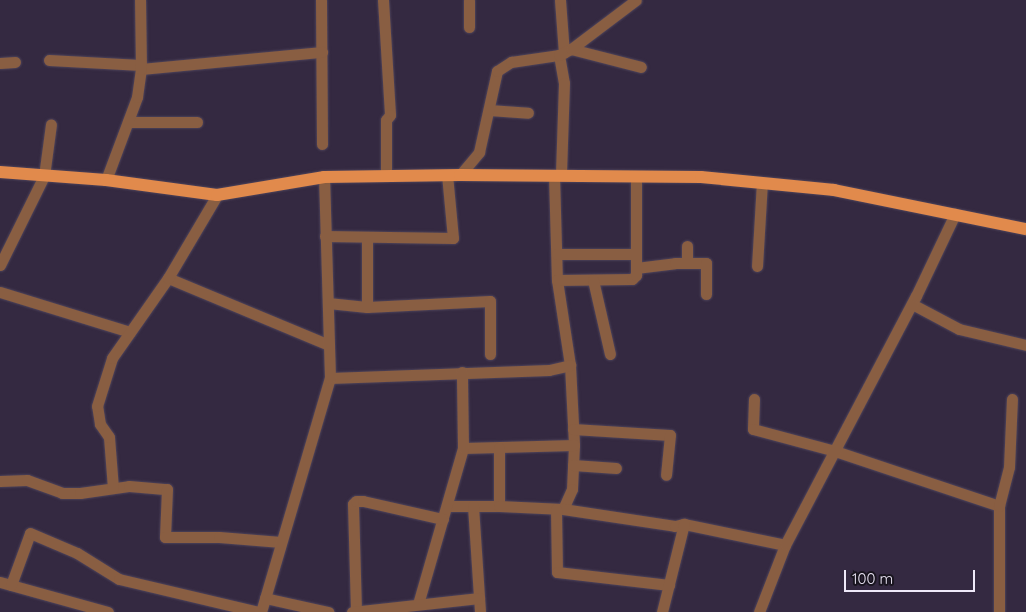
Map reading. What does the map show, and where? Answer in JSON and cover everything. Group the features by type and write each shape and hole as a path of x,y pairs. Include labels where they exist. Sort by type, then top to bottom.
{"main road":[{"path":"0,172 106,180 217,195 324,178 447,175 701,177 834,190 1026,228"}],"street":[{"path":"106,180 137,96 141,67 140,0"},
{"path":"321,0 322,144"},
{"path":"383,0 390,116 386,120 386,176"},
{"path":"469,0 469,27"},
{"path":"560,0 564,83 557,175 552,192 558,254 557,280 570,365 574,445 572,489 559,509 558,572 669,584"},
{"path":"460,175 479,152 497,71 503,66 564,52 636,0"},
{"path":"49,60 141,67 322,52"},
{"path":"564,52 641,67"},
{"path":"0,63 15,62"},
{"path":"489,110 528,113"},
{"path":"128,122 197,122"},
{"path":"0,265 44,176 51,124"},
{"path":"325,236 453,238 447,175"},
{"path":"557,280 632,279 636,276 636,176"},
{"path":"108,612 85,608 6,583 30,533 77,553 118,579 260,612 330,378 324,178"},
{"path":"757,266 762,182"},
{"path":"114,488 109,437 100,424 97,406 112,358 168,278 217,195"},
{"path":"759,612 784,546 912,304 955,214"},
{"path":"367,307 368,237"},
{"path":"687,246 687,263"},
{"path":"558,254 636,254"},
{"path":"636,268 687,263 706,264 706,294"},
{"path":"168,278 329,345"},
{"path":"593,280 610,354"},
{"path":"0,292 130,332"},
{"path":"328,303 367,307 490,300 490,354"},
{"path":"912,304 959,329 1026,345"},
{"path":"330,378 549,370 570,365"},
{"path":"418,604 462,448 462,372"},
{"path":"754,399 753,429 835,451 999,506"},
{"path":"999,612 999,506 1009,468 1012,399"},
{"path":"573,429 670,435 666,475"},
{"path":"462,448 574,445"},
{"path":"499,448 499,506"},
{"path":"573,465 616,468"},
{"path":"0,482 27,480 62,493 80,493 145,486 167,489 165,537 220,537 281,542"},
{"path":"443,519 364,501 356,501 353,504 354,611 479,598"},
{"path":"447,506 559,509 675,526 684,524 784,546"},
{"path":"473,506 480,612"},
{"path":"662,612 684,524"},
{"path":"265,598 328,612"}]}
